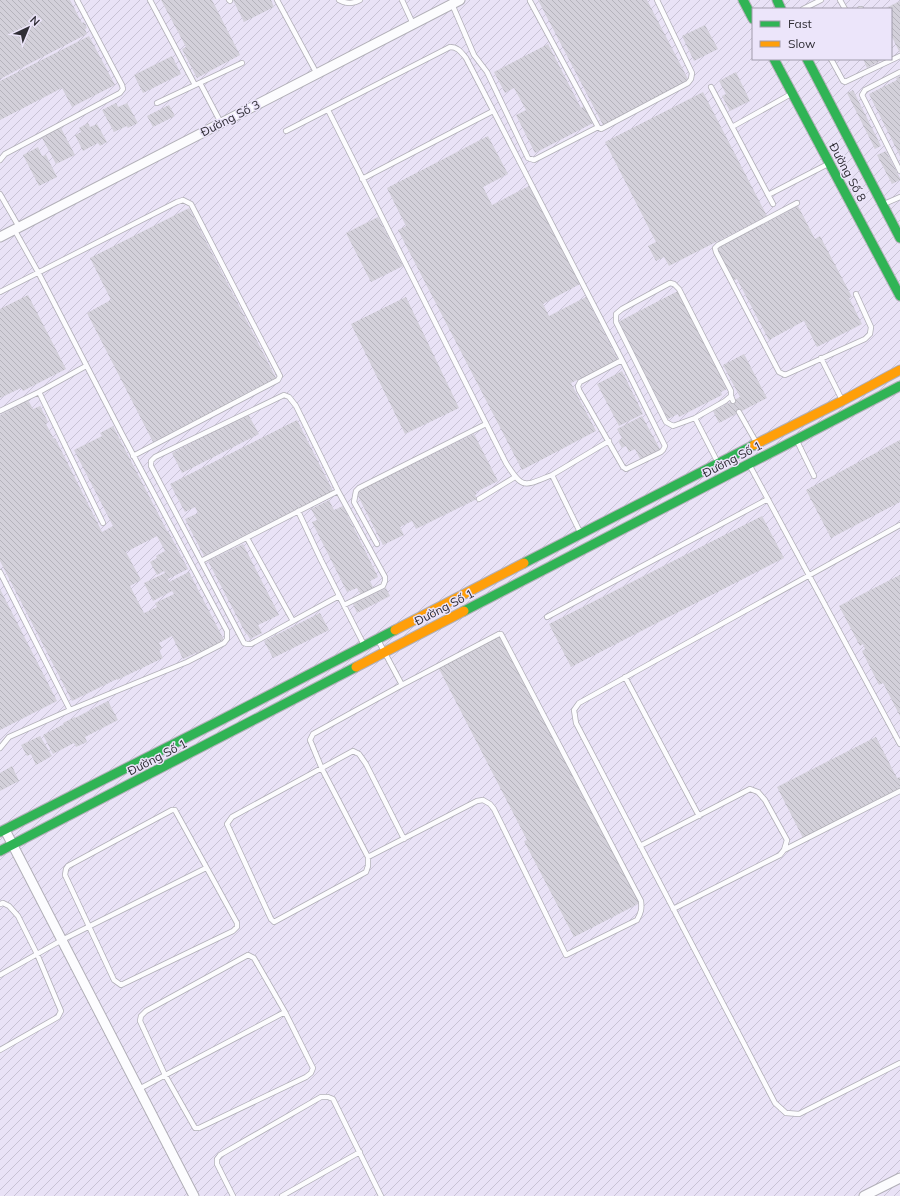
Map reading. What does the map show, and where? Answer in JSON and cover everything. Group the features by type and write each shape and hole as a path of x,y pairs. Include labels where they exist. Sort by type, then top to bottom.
{"street":[{"path":"743,0 752,16"},
{"name":"Đường Số 3","path":"0,237 456,2"},
{"name":"Đường Số 8","path":"775,60 900,296"},
{"name":"Đường Số 8","path":"808,60 900,238"},
{"name":"Đường Số 1","path":"2,831 378,640 900,370"},
{"name":"Đường Số 1","path":"0,851 900,386"},
{"path":"2,831 13,845 194,1196"},
{"path":"864,1196 900,1178"}],"lane":[{"path":"0,160 5,154 120,93 123,89 122,84 77,0"},
{"path":"150,0 197,84 221,123"},
{"path":"277,0 317,74"},
{"path":"339,0 345,3 353,4 360,0"},
{"path":"402,0 413,24"},
{"path":"456,2 474,55 487,72 528,158 534,160 598,127 601,129 688,83 691,79 692,73 657,0"},
{"path":"805,8 821,0"},
{"path":"530,1 598,127"},
{"path":"286,131 450,47 455,47 461,51 622,360 664,446 661,452 626,469 623,467 578,386 580,382 622,360"},
{"path":"892,57 900,56"},
{"path":"832,60 845,82 886,60"},
{"path":"157,103 242,64"},
{"path":"900,72 865,90 862,95 900,171"},
{"path":"711,87 773,204"},
{"path":"732,127 793,93"},
{"path":"328,110 486,424 515,477 522,483 529,484 552,475 609,441"},
{"path":"362,179 493,111"},
{"path":"768,196 830,164"},
{"path":"0,194 86,366 227,631 227,639 224,643 187,662 9,737 0,748"},
{"path":"882,204 900,197"},
{"path":"0,292 177,202 183,200 191,204 278,373 279,378 278,380 133,456"},
{"path":"797,203 715,248 779,372 785,375 865,339 870,334 871,327 856,294"},
{"path":"670,284 674,284 679,289 731,391 732,398 695,418 673,426 666,422 616,322 616,314 622,309 670,284"},
{"path":"822,358 842,401"},
{"path":"0,411 39,392 86,366"},
{"path":"39,392 102,523"},
{"path":"339,596 250,644 244,643 151,466 151,461 155,456 284,395 289,397 296,406 338,491 384,577 385,581 383,586 344,605"},
{"path":"739,412 756,444"},
{"path":"695,418 718,463"},
{"path":"377,544 354,502 356,492 359,488 486,424"},
{"path":"796,440 814,476"},
{"path":"749,464 900,744"},
{"path":"552,475 581,535"},
{"path":"479,499 515,477"},
{"path":"201,561 338,491"},
{"path":"547,617 768,499"},
{"path":"298,511 364,647"},
{"path":"900,525 579,703 574,710 576,723 774,1103 786,1113 799,1114 900,1063"},
{"path":"247,538 293,621"},
{"path":"0,572 70,710"},
{"path":"368,857 477,801 483,800 490,804 494,809 566,955 637,920 641,914 641,901 501,634 313,734 310,740 322,769 368,857 366,872 274,922 271,919 227,824 232,817 322,769 353,751 359,754 366,764 404,838"},
{"path":"378,640 402,686"},
{"path":"625,677 699,816"},
{"path":"640,846 750,789 758,792 765,800 787,840 784,850 780,855 673,910"},
{"path":"784,850 900,791"},
{"path":"172,810 175,810 237,923 237,927 233,931 121,985 114,980 89,927 65,875 68,866 172,810"},
{"path":"0,975 62,940 206,868"},
{"path":"0,904 3,903 9,906 18,916 37,954 61,1011 58,1017 0,1050"},
{"path":"248,955 254,958 285,1012 313,1068 311,1073 306,1077 199,1128 194,1128 165,1075 140,1021 141,1016 146,1011 248,955"},
{"path":"139,1089 285,1012"},
{"path":"233,1196 217,1164 217,1159 220,1155 321,1097 333,1099 382,1196"},
{"path":"282,1196 360,1152"}],"shaded area":[{"path":"0,0 900,0 900,1196 0,1196"}],"building":[{"path":"0,0 70,0 82,23 84,22 87,28 85,29 87,34 0,79"},
{"path":"161,0 212,0 240,55 197,78 182,49 186,47"},
{"path":"233,0 271,0 274,7 244,22"},
{"path":"538,0 647,0 689,81 603,125"},
{"path":"900,1 900,53 892,37 892,8 886,8"},
{"path":"705,25 718,49 694,61 682,36"},
{"path":"89,36 115,85 72,107 62,88 0,120 0,81"},
{"path":"548,44 581,108 584,106 593,123 535,153 516,115 526,110 514,88 505,93 494,72"},
{"path":"172,56 181,74 143,93 134,75"},
{"path":"863,60 882,60 867,68"},
{"path":"736,72 750,101 730,111 722,96 726,94 719,81"},
{"path":"900,76 900,156 869,94 897,80 896,78"},
{"path":"853,90 881,146 875,149 847,93"},
{"path":"703,92 767,216 669,266 664,257 656,261 648,246 656,242 605,142"},
{"path":"116,103 118,107 127,103 138,123 114,132 102,110"},
{"path":"169,105 175,116 153,127 147,116"},
{"path":"88,123 90,127 97,124 107,142 100,146 98,143 83,151 75,135 81,132 79,128"},
{"path":"60,126 75,155 56,164 41,136"},
{"path":"488,136 508,174 483,187 492,205 529,186 580,284 543,304 549,316 586,297 618,360 571,383 596,431 522,470 398,230 406,226 387,188"},
{"path":"38,147 42,156 46,155 57,177 39,186 23,155"},
{"path":"886,151 900,178 900,180 892,184 877,155"},
{"path":"798,206 815,239 820,236 852,297 849,298 862,324 817,347 804,321 769,340 737,279 732,281 715,249"},
{"path":"189,208 277,380 153,442 87,313 111,300 90,258"},
{"path":"378,217 403,266 371,282 346,233"},
{"path":"678,291 729,388 721,392 722,395 679,417 678,414 668,419 618,322"},
{"path":"28,295 66,369 23,391 21,388 0,398 0,309"},
{"path":"406,297 459,408 405,434 351,324"},
{"path":"744,354 767,398 719,423 713,411 740,397 723,365"},
{"path":"622,371 643,414 619,426 597,384"},
{"path":"28,400 33,409 40,406 48,422 46,424 54,439 55,438 102,532 113,526 74,450 102,436 100,433 113,426 188,569 168,579 169,582 189,572 224,640 208,648 208,650 199,654 198,652 183,659 172,636 159,643 162,648 159,650 163,658 72,701 0,561 0,415","holes":["157,536 165,551 156,556 157,558 150,562 157,575 164,571 165,573 144,583 153,601 172,591 174,594 155,603 157,607 144,613 130,586 141,580 126,552"]},
{"path":"248,414 259,434 182,473 172,453"},
{"path":"642,416 661,451 641,461 635,449 629,452 626,446 622,448 618,441 622,438 617,429"},
{"path":"297,420 333,491 204,556 185,519 198,513 195,507 185,512 170,484"},
{"path":"474,434 498,481 476,492 477,494 475,495 477,499 416,529 412,521 400,527 404,535 383,545 356,492"},
{"path":"900,440 900,502 831,538 806,490"},
{"path":"329,500 334,510 343,506 378,577 370,581 374,589 361,595 357,588 347,592 312,522 317,520 311,509"},
{"path":"762,516 784,558 571,667 549,624"},
{"path":"243,544 279,615 258,625 262,633 250,639 208,561"},
{"path":"900,575 900,716 883,683 879,685 862,651 865,649 863,644 860,646 839,606"},
{"path":"386,588 390,596 357,613 353,604"},
{"path":"0,589 57,701 0,730"},
{"path":"320,613 329,630 273,658 264,641"},
{"path":"501,634 640,903 574,937 524,841 527,840 438,667"},
{"path":"108,701 118,720 85,737 87,742 76,747 74,743 53,754 43,735 64,724 63,723"},
{"path":"40,736 52,756 36,765 31,754 27,756 21,745"},
{"path":"876,737 897,778 900,777 900,788 803,838 777,787"},
{"path":"12,766 19,781 0,791 0,773"}],"traffic: fast":[{"path":"743,0 752,17"},
{"path":"777,0 781,8"},
{"path":"775,60 900,296"},
{"path":"808,60 900,238"},
{"path":"464,611 900,386"},
{"path":"524,563 754,445"},
{"path":"0,832 395,630"},
{"path":"0,851 356,667"}],"traffic: slow":[{"path":"754,445 900,370"},
{"path":"395,630 524,563"},
{"path":"356,667 464,611"}]}
